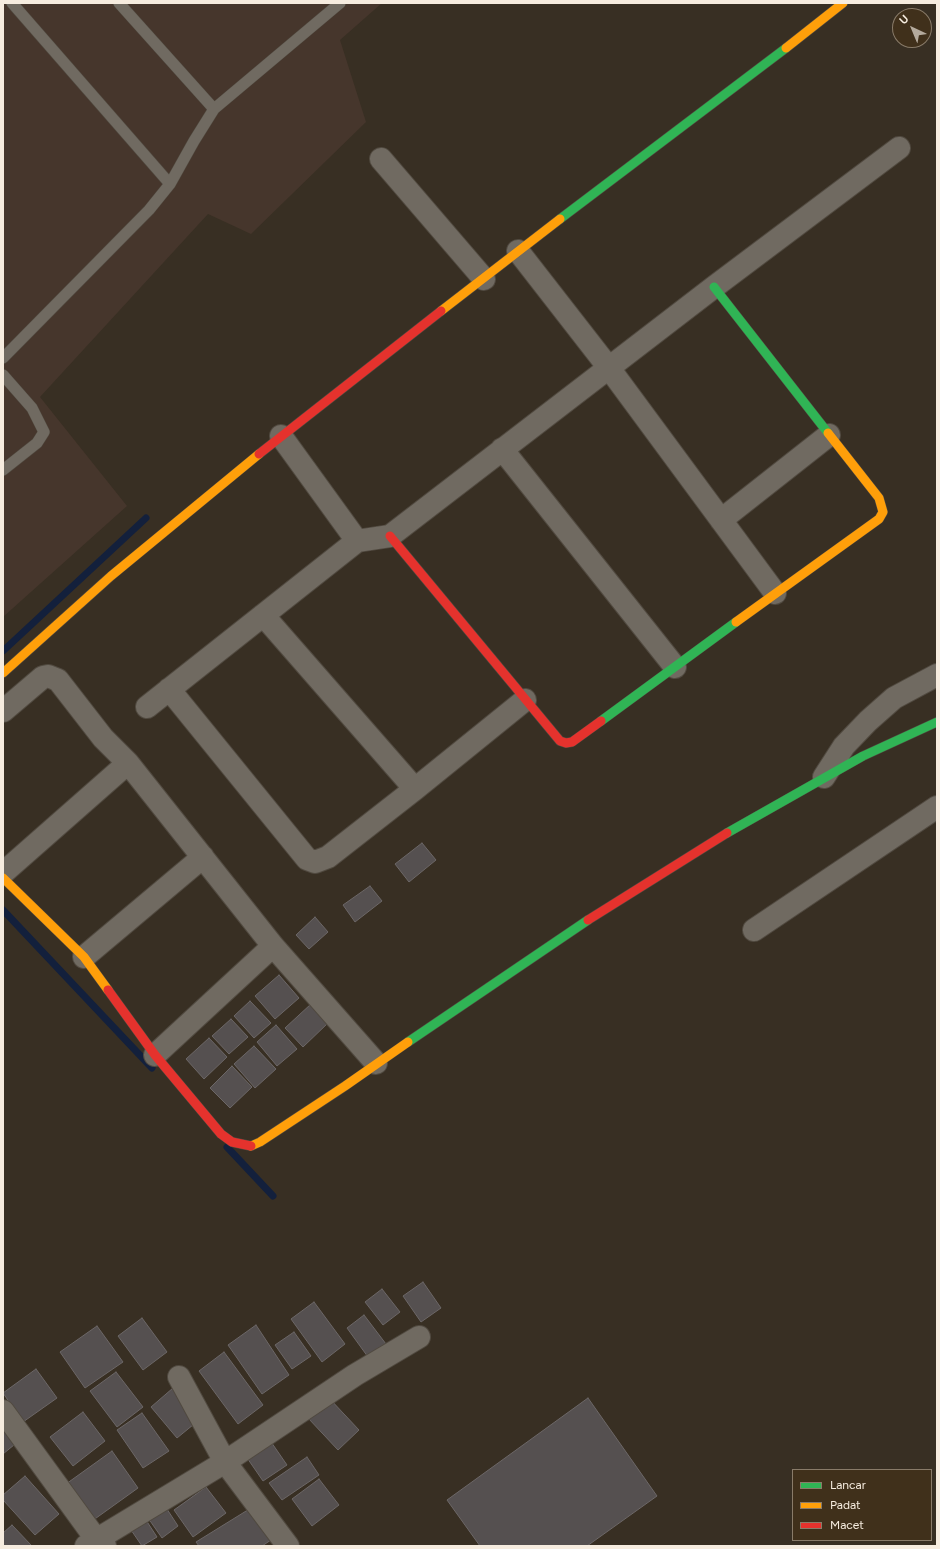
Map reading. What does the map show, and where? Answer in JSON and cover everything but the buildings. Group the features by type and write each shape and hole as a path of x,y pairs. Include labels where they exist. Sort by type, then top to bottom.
{"street":[{"path":"3,673 111,576 281,436 518,251 843,3"},
{"path":"146,707 358,541 390,536 714,287 899,148"},
{"path":"380,159 484,279"},
{"path":"518,251 609,368 775,593"},
{"path":"390,536 556,737 564,743 572,742 775,593 879,519 883,512 882,505 878,498 714,287"},
{"path":"721,520 829,435"},
{"path":"281,436 358,541"},
{"path":"502,449 675,666"},
{"path":"263,615 415,789"},
{"path":"824,778 844,746 868,721 894,698 937,675"},
{"path":"3,711 43,677 53,677 58,680 103,738 128,763 273,946 376,1063"},
{"path":"169,689 307,859 315,862 328,856 415,789 525,700"},
{"path":"3,878 84,957 155,1056 221,1134 232,1142 250,1146 273,1134 345,1086 376,1063 603,910 740,825 863,756 937,722"},
{"path":"3,873 128,763"},
{"path":"754,930 937,807"},
{"path":"84,957 203,857"},
{"path":"155,1056 273,946"},
{"path":"3,1412 96,1544 225,1462 355,1375 418,1337"},
{"path":"179,1376 225,1462 288,1546"}],"lane":[{"path":"12,3 170,184"},
{"path":"118,3 214,109"},
{"path":"3,358 149,210 170,184 214,109 340,3"},
{"path":"3,375 32,408 44,432 37,443 3,470"}],"shaded area":[{"path":"3,3 382,3 340,40 366,122 251,234 208,214 40,397 127,506 3,617"}],"waterway":[{"path":"3,651 146,518"},
{"path":"3,910 152,1068"},
{"path":"227,1147 273,1196"}],"traffic: fast":[{"path":"560,219 786,48"},
{"path":"714,287 828,433"},
{"path":"601,721 736,622"},
{"path":"727,833 863,756 937,722"},
{"path":"408,1042 588,920"}],"traffic: slow":[{"path":"786,48 843,3"},
{"path":"441,311 560,219"},
{"path":"736,622 879,519 883,512 879,498 828,433"},
{"path":"3,673 111,576 259,454"},
{"path":"3,878 84,957 108,990"},
{"path":"251,1146 260,1142 345,1086 408,1042"}],"traffic: jam":[{"path":"259,454 441,311"},
{"path":"390,536 560,741 566,743 572,742 601,721"},
{"path":"588,920 727,833"},
{"path":"108,990 155,1055 221,1134 232,1142 251,1146"}]}
